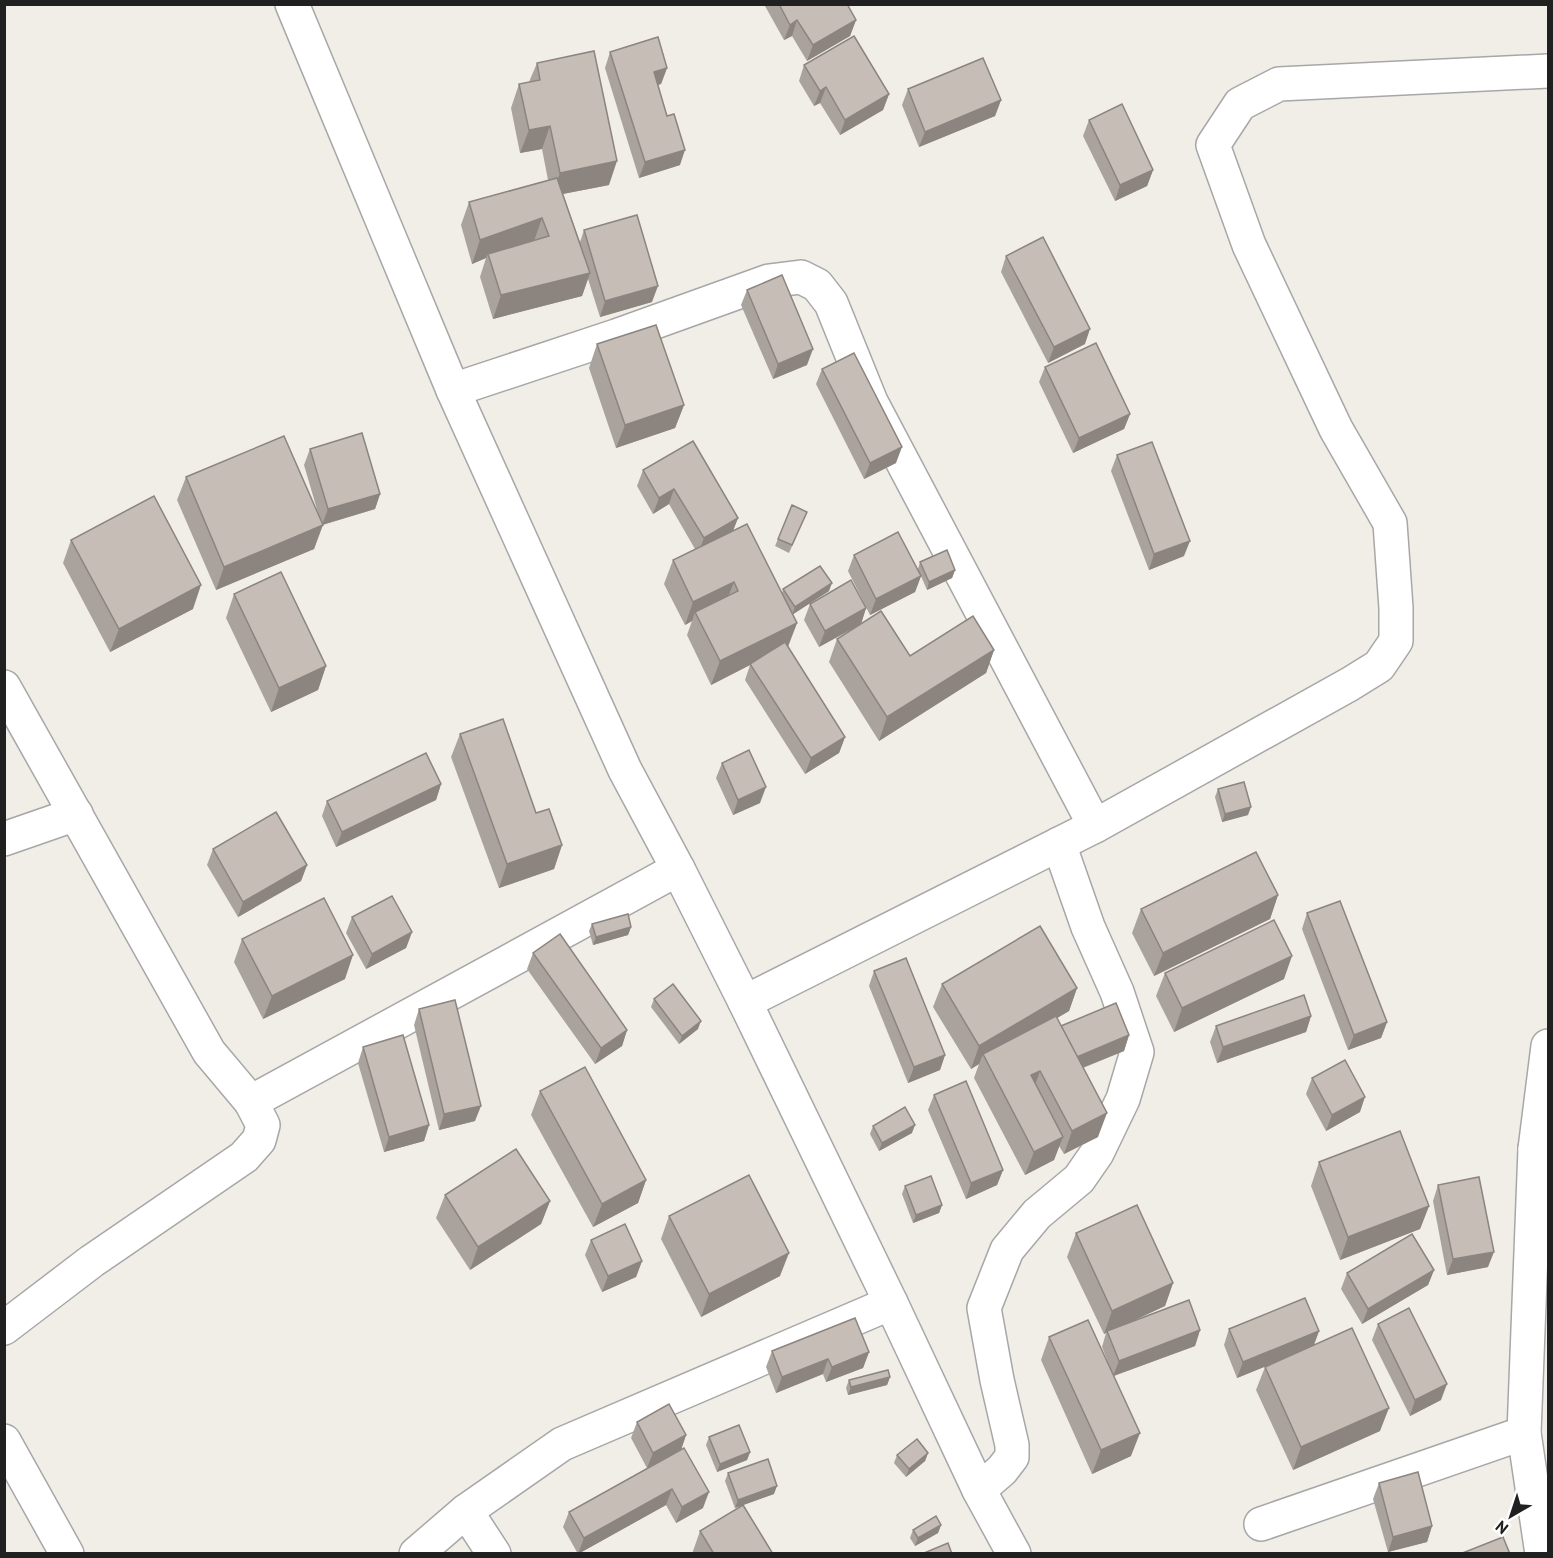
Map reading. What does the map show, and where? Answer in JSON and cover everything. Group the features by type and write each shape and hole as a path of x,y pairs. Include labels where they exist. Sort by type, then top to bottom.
{"street":[{"path":"292,4 453,390 625,770 745,1002 891,1303 978,1490 1014,1554"},
{"path":"745,1002 1095,826 1350,684 1378,666 1396,640 1390,523 1336,429 1249,245 1213,145 1240,104 1279,84 1548,71"},
{"path":"453,390 616,336 769,281 801,277 817,285 831,303 871,402 1095,826"},
{"path":"4,687 209,1052 251,1102 263,1125 259,1140 244,1157 92,1261 4,1328"},
{"path":"4,839 76,814"},
{"path":"978,1490 1002,1470 1012,1457 1012,1445 984,1308 1006,1250 1038,1214 1079,1179 1097,1153 1123,1099 1137,1052 1117,992 1088,927 1059,844"},
{"path":"251,1102 678,869"},
{"path":"1542,1554 1524,1433 1548,1046"},
{"path":"416,1554 466,1511 562,1444 891,1303"},
{"path":"1261,1524 1524,1433"},
{"path":"4,1441 67,1554"},
{"path":"466,1511 494,1554"}],"building":[{"path":"779,4 847,4 856,20 813,45 797,20 790,25"},
{"path":"854,36 889,94 845,120 826,87 820,91 804,65"},
{"path":"658,37 667,68 654,72 667,116 674,114 685,150 645,162 610,52"},
{"path":"594,51 617,161 560,173 550,126 529,130 519,84 540,80 537,63"},
{"path":"983,58 1001,100 925,132 908,89"},
{"path":"1122,104 1153,170 1120,185 1089,120"},
{"path":"557,178 590,273 501,295 488,254 549,236 542,218 480,240 469,202"},
{"path":"637,215 658,286 605,301 584,230"},
{"path":"1043,237 1090,329 1054,347 1006,256"},
{"path":"782,275 813,349 778,364 747,290"},
{"path":"656,325 684,405 625,425 597,344"},
{"path":"1096,343 1130,414 1079,438 1045,367"},
{"path":"854,353 902,447 870,463 822,369"},
{"path":"362,433 380,494 328,509 310,449"},
{"path":"284,436 323,525 224,567 186,477"},
{"path":"693,441 738,518 704,538 674,489 659,498 643,470"},
{"path":"1152,442 1190,541 1154,554 1117,455"},
{"path":"154,496 201,585 119,629 71,540"},
{"path":"792,505 807,512 792,545 778,539"},
{"path":"747,524 797,623 720,661 695,612 738,591 734,582 693,602 673,560"},
{"path":"898,532 921,576 876,599 854,555"},
{"path":"947,550 955,570 929,582 920,562"},
{"path":"820,566 832,583 795,607 783,589"},
{"path":"281,572 326,666 279,688 234,594"},
{"path":"851,580 866,608 825,631 810,604"},
{"path":"881,611 910,656 973,616 994,650 887,717 837,639"},
{"path":"785,642 845,737 811,758 750,664"},
{"path":"503,719 536,813 549,809 562,845 507,864 460,734"},
{"path":"749,750 766,787 738,800 722,763"},
{"path":"426,753 441,784 342,832 327,801"},
{"path":"1244,782 1251,807 1225,814 1218,789"},
{"path":"276,812 307,865 243,902 213,849"},
{"path":"1256,852 1278,895 1163,953 1141,909"},
{"path":"392,896 412,932 372,954 352,917"},
{"path":"324,898 353,955 272,996 242,939"},
{"path":"1340,901 1387,1022 1354,1035 1307,913"},
{"path":"628,914 631,927 596,937 592,924"},
{"path":"1274,920 1292,956 1182,1008 1165,973"},
{"path":"1040,926 1077,988 979,1046 942,984"},
{"path":"560,934 627,1030 601,1048 533,953"},
{"path":"906,958 945,1055 914,1067 874,971"},
{"path":"673,984 701,1021 682,1036 654,999"},
{"path":"1304,995 1311,1016 1223,1047 1216,1026"},
{"path":"455,1000 481,1106 444,1114 419,1009"},
{"path":"1116,1003 1129,1035 1077,1057 1061,1026"},
{"path":"1056,1016 1107,1113 1072,1131 1040,1071 1031,1075 1063,1137 1034,1152 983,1054"},
{"path":"403,1035 429,1125 389,1137 363,1047"},
{"path":"1345,1060 1365,1097 1332,1115 1312,1078"},
{"path":"585,1067 646,1180 602,1204 540,1091"},
{"path":"966,1081 1003,1170 971,1183 934,1095"},
{"path":"905,1107 915,1125 882,1143 873,1126"},
{"path":"1400,1131 1429,1206 1348,1237 1319,1162"},
{"path":"516,1149 550,1201 478,1247 445,1195"},
{"path":"749,1175 789,1253 709,1294 669,1216"},
{"path":"931,1176 942,1205 916,1215 905,1186"},
{"path":"1479,1177 1494,1252 1453,1259 1438,1185"},
{"path":"1137,1205 1173,1283 1112,1311 1076,1233"},
{"path":"625,1224 642,1261 608,1276 591,1240"},
{"path":"1412,1234 1434,1270 1368,1309 1347,1273"},
{"path":"1305,1298 1319,1331 1243,1362 1229,1329"},
{"path":"1189,1300 1200,1330 1119,1361 1107,1331"},
{"path":"1409,1308 1447,1384 1415,1400 1378,1324"},
{"path":"855,1318 869,1352 832,1367 828,1359 782,1377 772,1351"},
{"path":"1088,1320 1140,1433 1101,1450 1049,1337"},
{"path":"1352,1328 1389,1408 1301,1447 1265,1367"},
{"path":"888,1370 890,1377 851,1387 849,1380"},
{"path":"669,1404 686,1435 653,1453 637,1422"},
{"path":"739,1425 750,1452 720,1464 709,1437"},
{"path":"917,1439 928,1453 909,1469 897,1455"},
{"path":"684,1448 709,1492 682,1507 672,1489 584,1538 569,1512"},
{"path":"768,1459 777,1486 738,1500 728,1473"},
{"path":"1418,1472 1432,1526 1393,1537 1379,1483"},
{"path":"743,1505 773,1554 714,1554 700,1531"},
{"path":"936,1516 941,1525 918,1538 913,1530"},
{"path":"1503,1537 1510,1554 1460,1554"},
{"path":"948,1543 952,1554 924,1553"}]}
